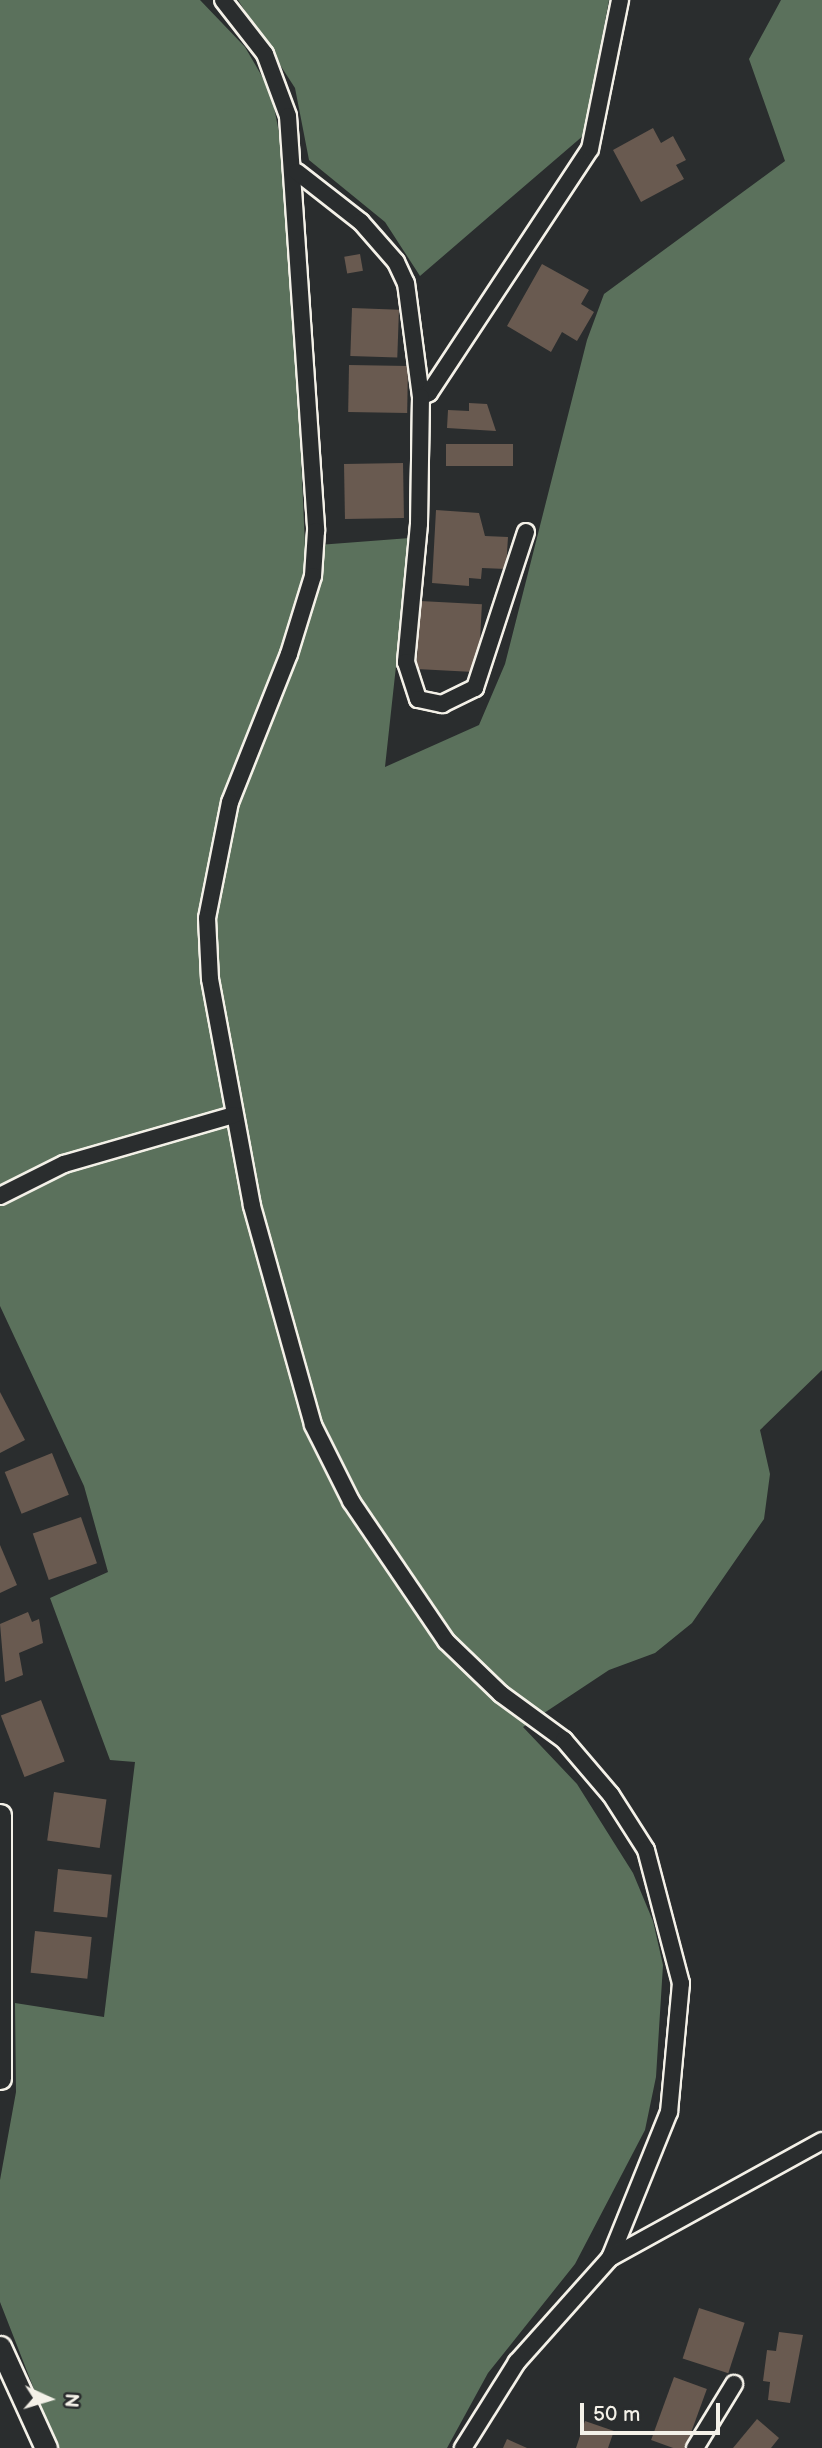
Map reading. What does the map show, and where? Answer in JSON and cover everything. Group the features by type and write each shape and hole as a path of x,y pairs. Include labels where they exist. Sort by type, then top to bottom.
{"street":[{"path":"223,0 242,20 279,85 296,173 316,531 313,576 289,654 230,802 214,871 207,918 210,979 252,1206 313,1425 351,1501 446,1641 501,1693 564,1740 611,1795 646,1850 667,1914 681,1983 669,2112 610,2258"},
{"path":"421,397 438,386 496,286 590,149 620,0"},
{"path":"296,173 361,222 396,262 406,283 421,397 419,524 406,662 418,699 442,705 475,688 526,532"},
{"path":"0,1196 115,1147 234,1115"},
{"path":"0,1815 0,2078"},
{"path":"463,2448 517,2362 610,2258 822,2141"},
{"path":"0,2347 46,2448"},
{"path":"695,2448 734,2384"}],"green space":[{"path":"0,0 200,0 245,47 271,92 289,183 305,546 410,538 385,767 479,725 505,664 587,340 604,294 785,161 749,59 781,0 822,0 822,1370 760,1430 770,1474 764,1519 692,1623 655,1653 609,1670 523,1727 577,1784 633,1873 653,1921 663,1965 656,2077 645,2130 575,2264 488,2373 447,2448 57,2448 0,2302 0,2180 16,2092 15,2003 104,2017 135,1762 110,1760 50,1598 108,1572 84,1486 0,1306"},
{"path":"238,0 609,0 584,135 420,276 385,222 309,160 295,88"}],"building":[{"path":"653,128 661,143 673,136 686,160 676,165 684,179 641,202 613,150"},
{"path":"360,254 363,271 347,274 344,257"},
{"path":"542,264 589,290 581,304 594,312 577,341 562,332 551,352 507,326"},
{"path":"352,308 399,310 397,358 350,356"},
{"path":"349,365 408,366 407,413 348,412"},
{"path":"469,403 487,404 496,431 447,428 448,410 469,411"},
{"path":"446,444 513,444 513,466 446,466"},
{"path":"403,463 404,518 345,519 344,464"},
{"path":"436,510 479,513 485,536 508,537 506,569 482,568 481,579 469,578 469,586 432,583"},
{"path":"420,601 482,604 478,672 416,669"},
{"path":"0,1392 25,1440 0,1453"},
{"path":"52,1453 69,1495 22,1514 5,1472"},
{"path":"81,1517 97,1563 49,1580 33,1534"},
{"path":"0,1545 17,1585 0,1593"},
{"path":"28,1612 32,1622 39,1619 43,1643 19,1653 23,1675 5,1682 0,1624"},
{"path":"41,1700 65,1762 25,1777 1,1715"},
{"path":"54,1792 106,1799 100,1848 47,1841"},
{"path":"58,1869 112,1875 107,1917 54,1912"},
{"path":"35,1931 92,1937 87,1979 31,1973"},
{"path":"699,2308 745,2323 728,2373 683,2358"},
{"path":"779,2332 803,2335 790,2403 768,2400 770,2382 763,2381 767,2350 776,2351"},
{"path":"674,2377 707,2389 685,2448 673,2448 651,2440"},
{"path":"757,2419 779,2438 771,2448 733,2448"},
{"path":"585,2421 614,2431 608,2448 576,2448"},
{"path":"507,2439 527,2448 503,2448"}]}
